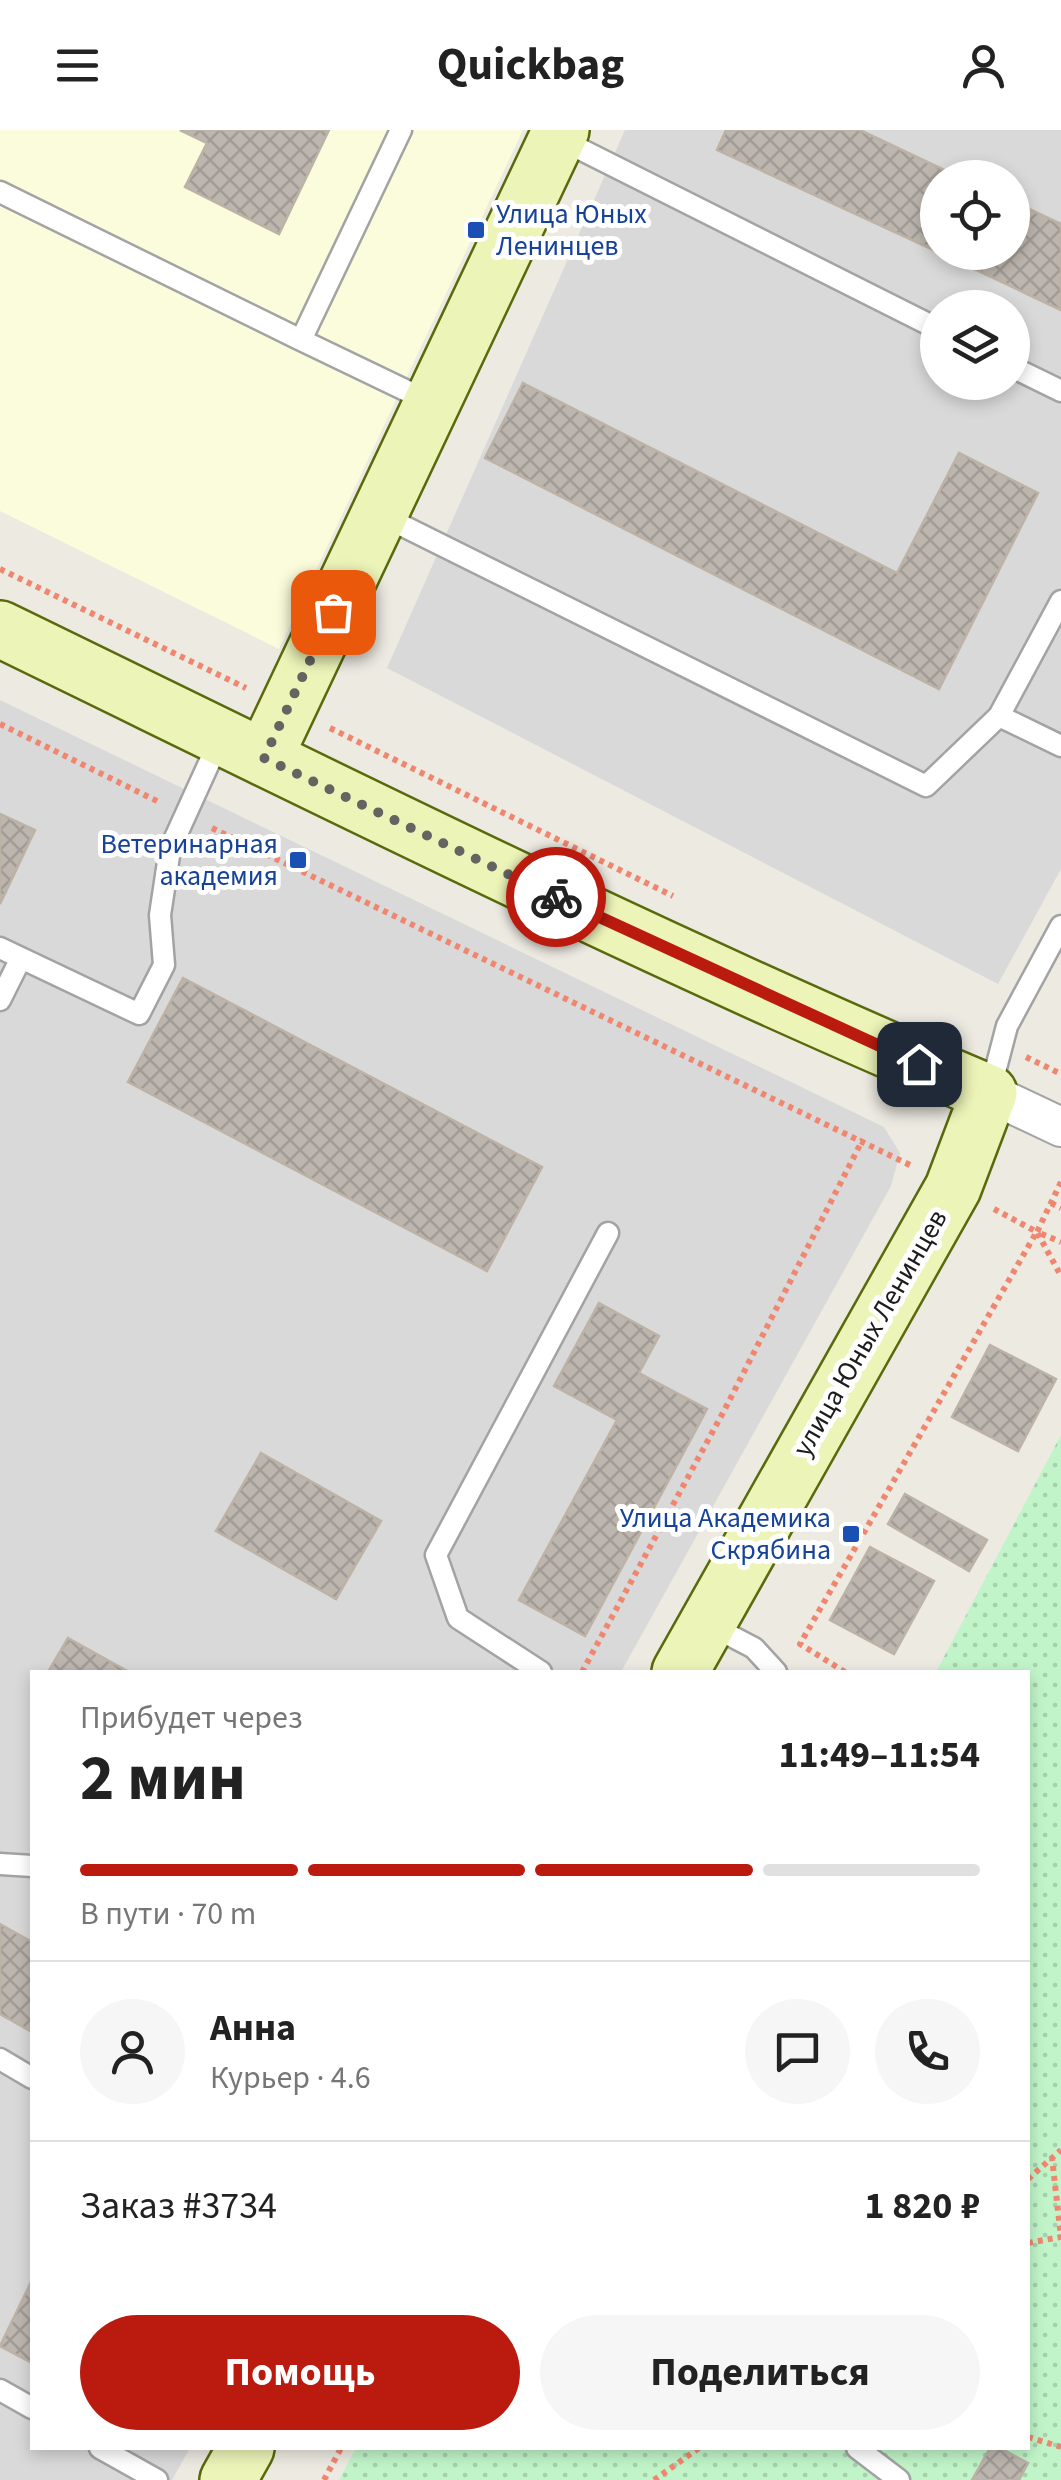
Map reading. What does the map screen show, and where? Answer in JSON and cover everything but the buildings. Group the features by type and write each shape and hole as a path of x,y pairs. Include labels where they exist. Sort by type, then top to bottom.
{"main road":[{"path":"242,747 287,708 559,134"},
{"path":"0,629 812,1017 995,1069"},
{"name":"улица Юных Ленинцев","path":"681,1670 954,1188 995,1069"},
{"path":"228,2480 245,2450"}],"street":[{"path":"995,1069 1061,1127"}],"lane":[{"path":"301,340 401,130"},
{"path":"559,134 920,320"},
{"path":"0,192 433,404"},
{"path":"1030,376 1061,391"},
{"path":"380,514 926,786 999,716 1061,602"},
{"path":"999,716 1061,746"},
{"path":"0,948 140,1014 164,966 160,916 170,850 187,816 242,747"},
{"path":"995,1069 1061,926"},
{"path":"0,1000 21,958"},
{"path":"538,1670 458,1618 436,1556 608,1233"},
{"path":"708,1624 754,1648 774,1670"},
{"path":"0,1864 30,1866"},
{"path":"0,2059 30,2077"},
{"path":"0,2390 30,2407"},
{"path":"104,2450 157,2480"},
{"path":"860,2450 899,2480"}],"path":[{"path":"0,569 674,897"},
{"path":"0,724 863,1139 1061,1242"},
{"path":"995,1069 1061,1074"},
{"path":"583,1670 725,1408 863,1139"},
{"path":"842,1670 800,1644 1037,1232 1061,1182"},
{"path":"1050,1203 1061,1208"},
{"path":"1037,1232 1061,1276"},
{"path":"1030,2176 1061,2150"},
{"path":"1030,2242 1061,2237 1052,2158"},
{"path":"1030,2438 1061,2447"},
{"path":"324,2480 340,2450"},
{"path":"654,2480 696,2450"}],"shaded area":[{"path":"0,130 523,130 279,649 0,511"},
{"path":"625,130 1061,130 1061,869 998,984 387,668"},
{"path":"0,700 884,1127 900,1153 891,1186 622,1670 30,1670 30,2450 189,2450 172,2480 0,2480"}],"green space":[{"path":"1061,1435 1061,2480 339,2480 355,2450 1030,2450 1030,1670 937,1670"}],"way so far":[{"path":"333,612 264,758 556,897"}],"place":[{"name":"Улица Юных Ленинцев","path":"476,230"},
{"name":"Ветеринарная академия","path":"298,860"},
{"name":"Улица Академика Скрябина","path":"851,1534"}],"route":[{"path":"556,897 919,1064"}]}
